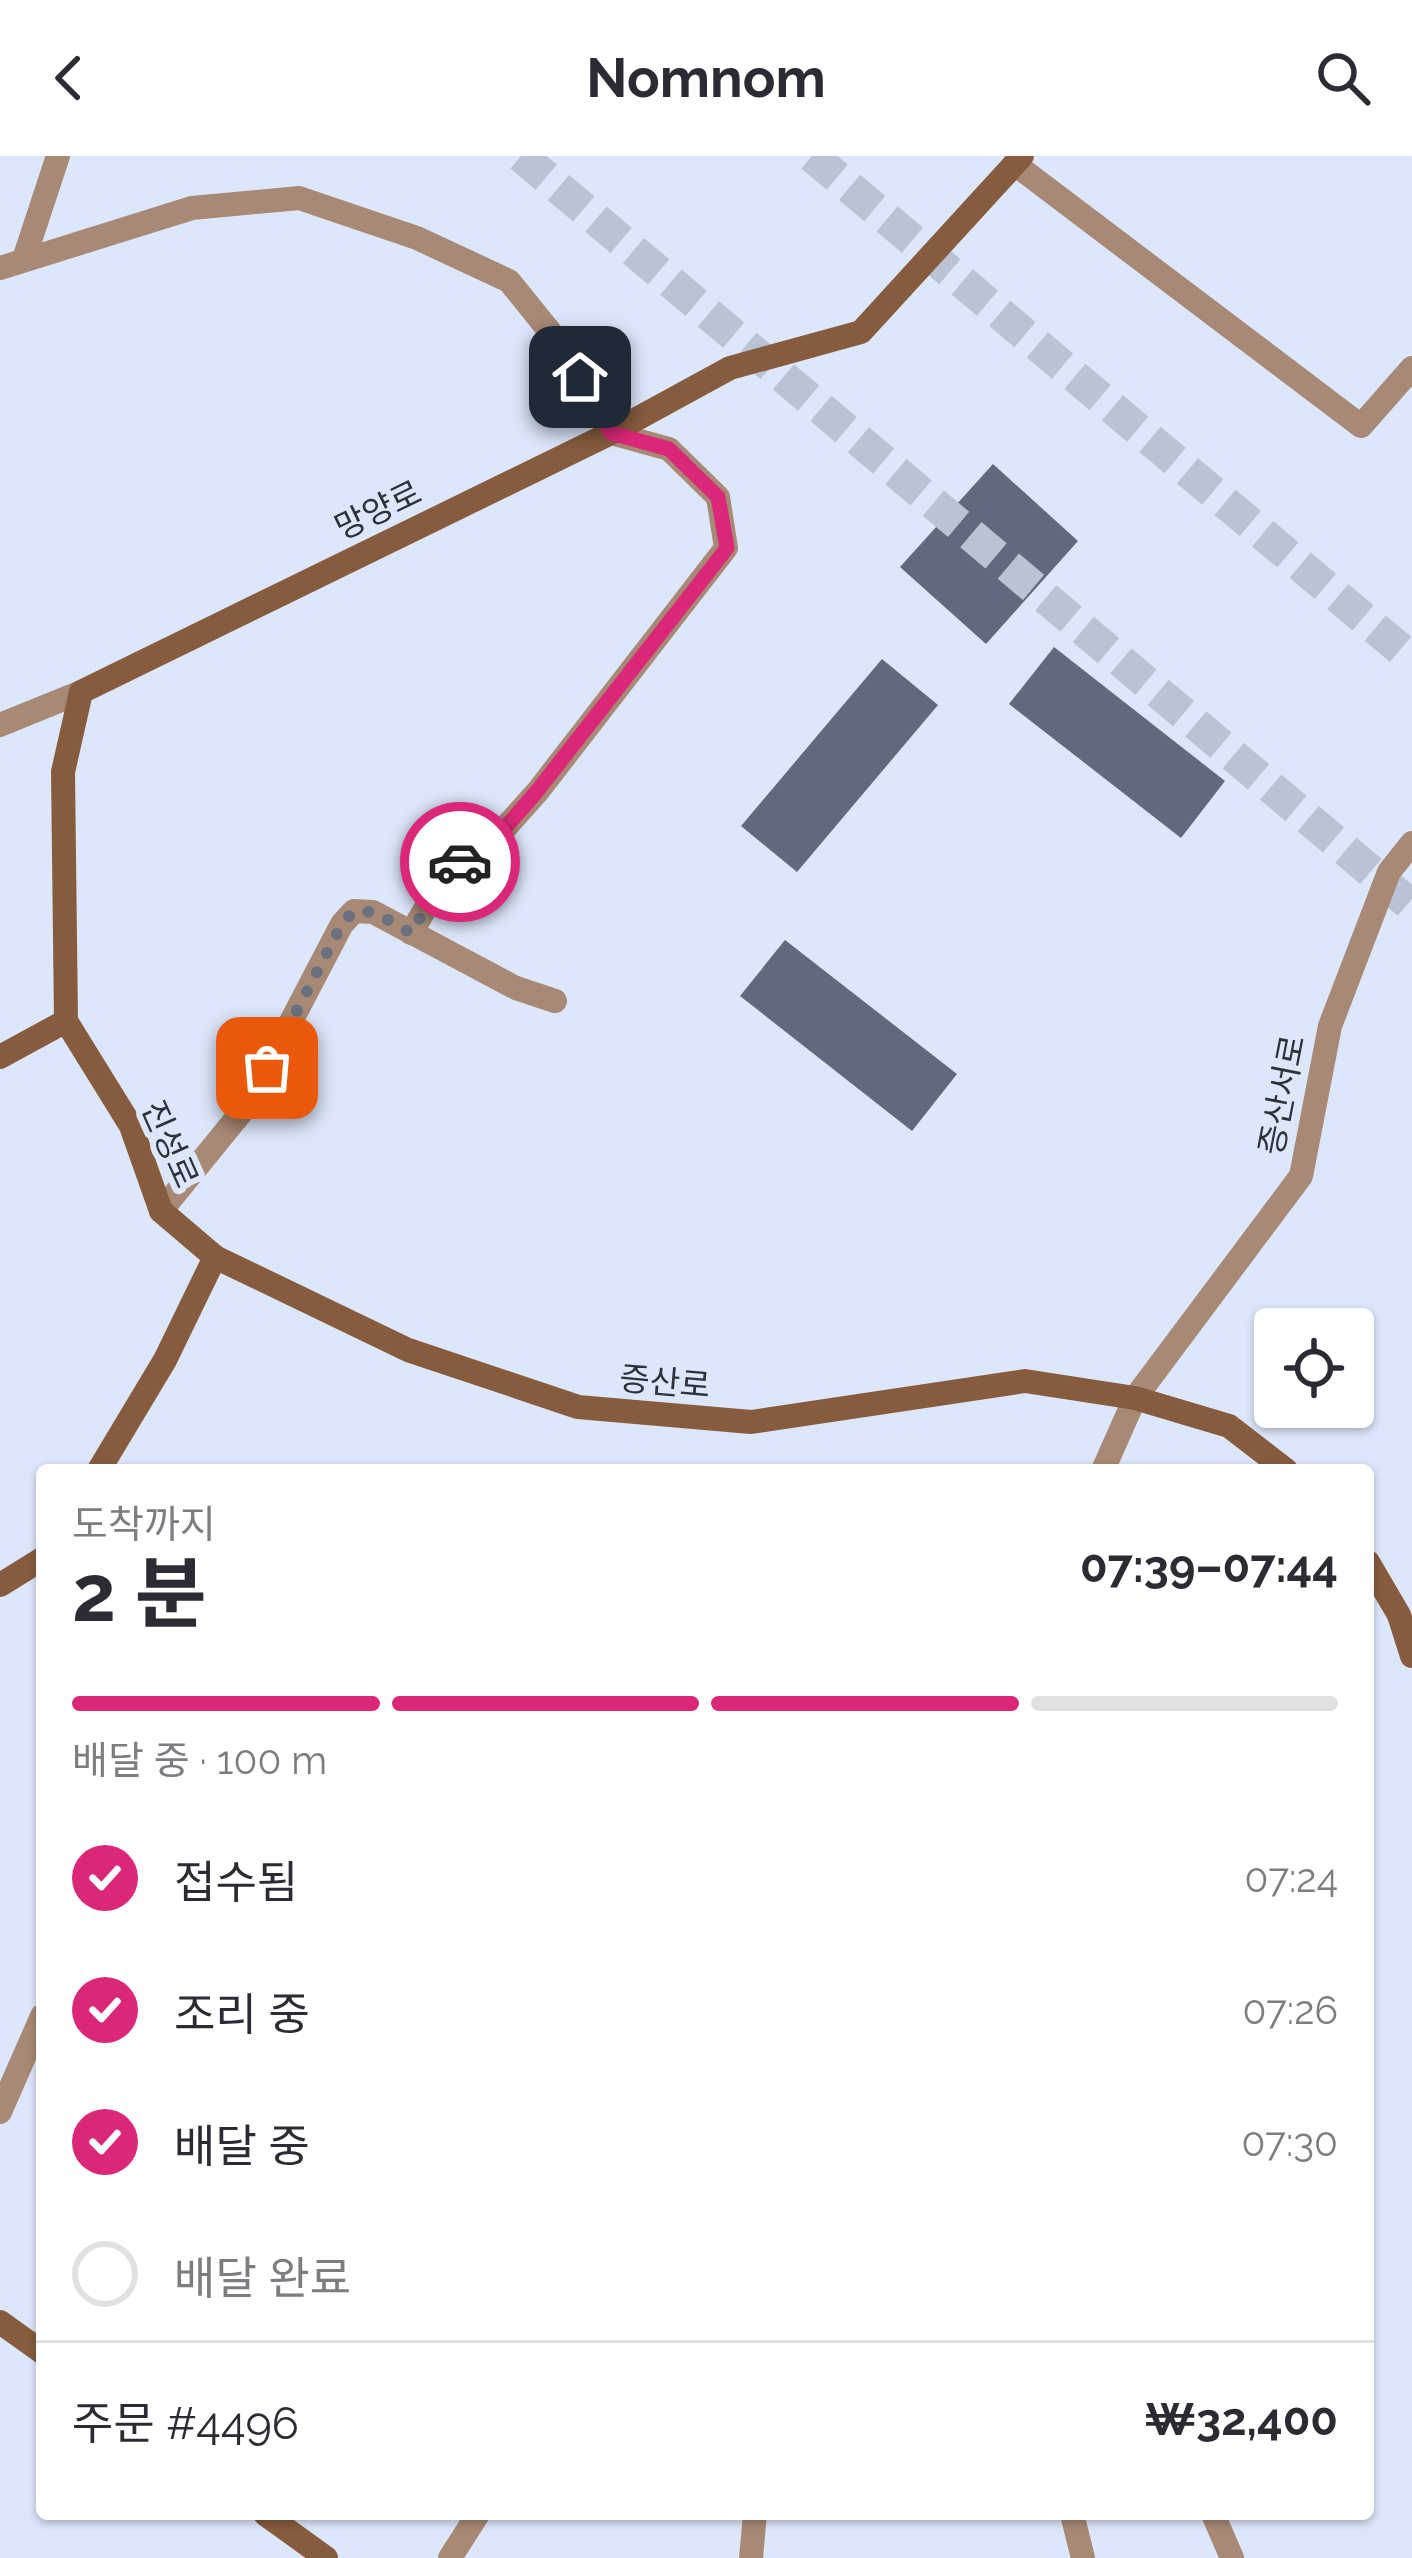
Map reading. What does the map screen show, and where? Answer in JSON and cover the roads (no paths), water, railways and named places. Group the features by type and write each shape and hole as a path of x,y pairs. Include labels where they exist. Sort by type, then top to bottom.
{"main road":[{"name":"망양로","path":"81,692 611,433 730,368 861,332 1019,160"},
{"path":"0,1057 66,1021 63,772 81,692"},
{"name":"진성로","path":"66,1021 131,1126 161,1210 215,1258"},
{"path":"103,1464 165,1360 215,1258"},
{"name":"증산로","path":"215,1258 408,1350 578,1407 751,1422 1025,1381 1136,1397 1228,1426 1278,1464"},
{"path":"0,1585 36,1563"},
{"path":"1374,1572 1399,1615 1412,1657"},
{"path":"0,2322 36,2348"},
{"path":"273,2520 326,2558"}],"street":[{"path":"12,264 58,156"},
{"path":"1019,160 1361,426 1412,368"},
{"path":"12,264 192,208 299,198 416,238 509,281 564,349 611,433 669,449 718,497 727,548 538,790 505,828 465,857 441,882 411,933"},
{"path":"0,725 81,692"},
{"name":"증산서로","path":"1136,1397 1301,1176 1330,1027 1389,872 1412,843"},
{"path":"161,1210 248,1104 342,924 354,911 374,912 516,988 554,1000"},
{"path":"1106,1464 1136,1397"},
{"path":"0,2112 36,2030"},
{"path":"450,2558 474,2520"},
{"path":"751,2558 754,2520"},
{"path":"1074,2520 1083,2558"},
{"path":"1216,2520 1232,2558"}],"tunnel":[{"path":"521,156 1412,906"},
{"path":"812,156 1412,659"}]}
